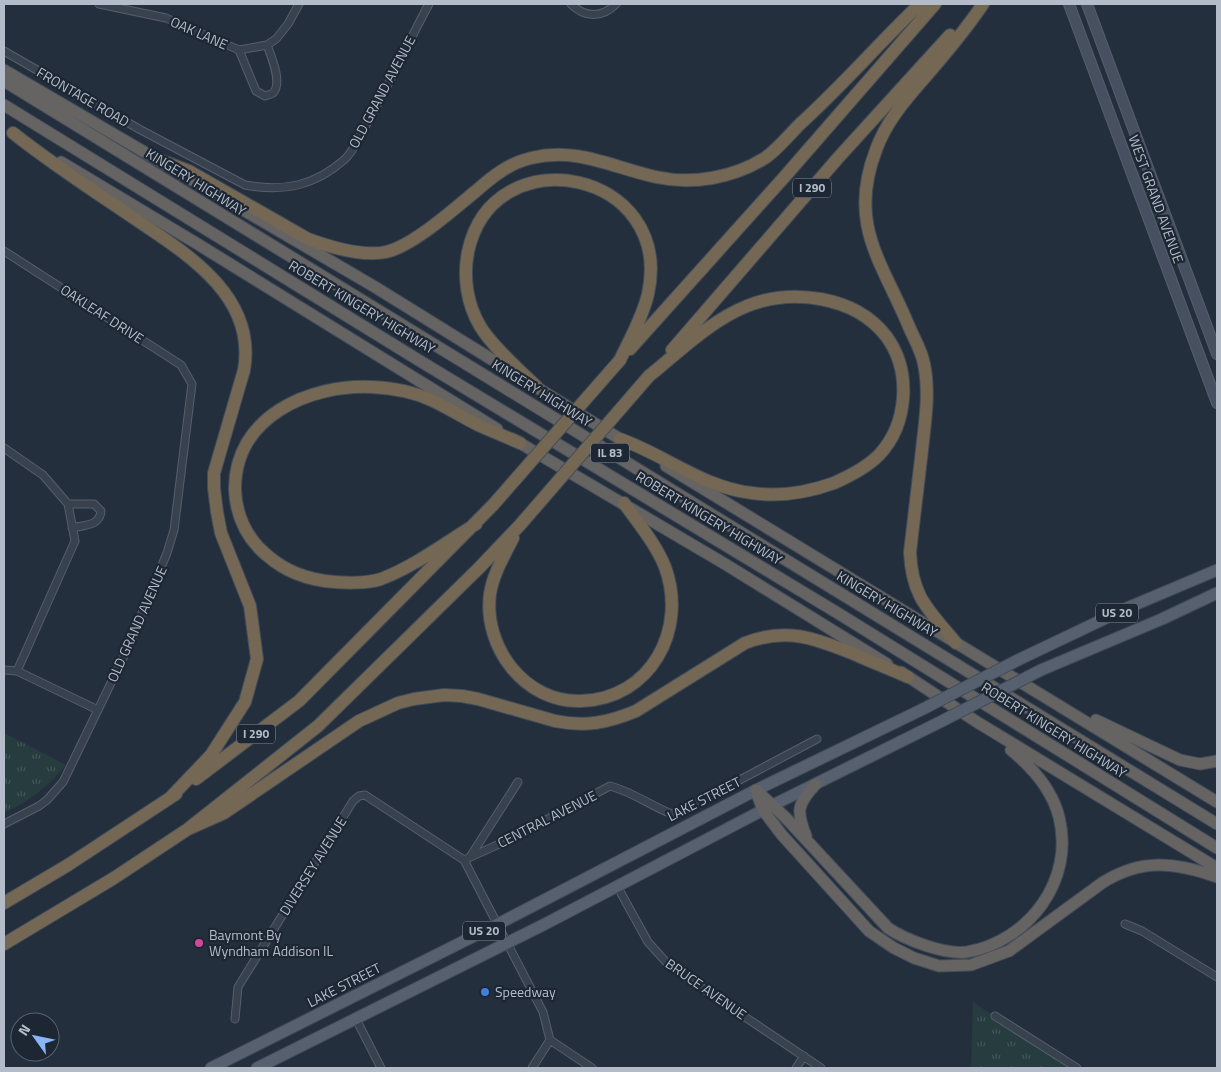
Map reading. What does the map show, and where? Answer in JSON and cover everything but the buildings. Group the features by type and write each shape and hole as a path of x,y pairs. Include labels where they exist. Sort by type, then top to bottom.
{"highway":[{"path":"155,158 189,172 308,239 328,246 360,252 386,252 409,242 441,219 500,171 529,158 559,154 589,158 657,177 692,182 733,173 765,158 838,89 920,4"},
{"name":"I 290","path":"4,902 68,864 170,798 299,701 476,524 787,174 935,4"},
{"name":"I 290","path":"4,944 114,878 188,829 318,726 479,568 520,525 838,158 979,4"},
{"path":"956,643 920,598 911,570 910,552 928,396 924,362 908,322 874,251 867,229 866,195 868,176 876,149 886,128 898,109 966,30 983,4"},
{"path":"4,70 376,287 620,439 1217,802"},
{"name":"KINGERY HIGHWAY","path":"4,81 1217,824"},
{"name":"ROBERT KINGERY HIGHWAY","path":"4,105 429,366 836,612 1217,848"},
{"path":"8,131 205,248 520,443 624,503 908,677 976,722 1217,868"},
{"path":"8,131 188,256 213,278 227,296 235,309 245,336 247,353 244,370 214,473 214,488 221,533 250,606 256,659 245,702 211,755 170,798"},
{"path":"537,387 481,328 469,300 466,271 470,244 482,220 504,196 532,182 559,179 582,182 595,187 609,194 623,206 633,217 642,232 650,258 648,294 620,360"},
{"path":"620,439 640,446 718,485 752,493 798,492 819,488 852,475 872,462 894,434 904,392 900,367 895,352 886,336 870,321 850,308 838,303 811,298 780,298 748,306 733,313 690,342 649,376"},
{"path":"476,524 420,560 380,580 341,584 308,579 272,561 251,540 240,518 236,503 236,472 241,455 249,440 274,413 307,396 334,389 372,387 410,393 430,399 479,425 520,443"},
{"path":"520,525 500,563 490,593 490,625 495,641 501,654 513,670 538,690 553,697 568,700 597,699 626,688 651,668 666,642 672,614 670,582 664,565 624,503"},
{"path":"188,829 224,812 359,721 380,710 414,699 444,695 462,696 555,721 570,724 596,724 636,711 745,643 758,638 788,634 813,638 908,677"},
{"path":"1042,695 1180,760 1200,764 1217,761"},
{"path":"768,808 809,843 888,928 932,948 965,952 996,944 1022,927 1046,900 1056,880 1061,857 1062,832 1059,817 1051,796 1036,772 976,722"},
{"path":"809,843 799,810 801,802 816,784"},
{"path":"756,790 782,835 869,931 914,958 940,966 971,965 1009,951 1102,883 1130,868 1153,864 1176,866 1194,869 1217,877"}],"main road":[{"name":"WEST GRAND AVENUE","path":"1069,4 1217,403"},
{"name":"WEST GRAND AVENUE","path":"1087,4 1217,354"},
{"name":"LAKE STREET","path":"211,1068 498,924 756,790 923,709 1018,660 1126,608 1217,570"},
{"name":"US 20","path":"257,1068 507,943 1041,670 1162,619 1217,593"}],"street":[{"name":"OAK LANE","path":"99,4 176,22 239,50 267,44 276,71 277,85 273,93 265,96 256,91 239,50"},
{"path":"267,44 276,39 288,24 298,4"},
{"name":"OLD GRAND AVENUE","path":"162,141 245,186 287,188 312,182 347,157 381,101 428,4"},
{"path":"572,4 577,10 594,15 609,10 616,4"},
{"name":"FRONTAGE ROAD","path":"4,51 162,141"},
{"name":"OAKLEAF DRIVE","path":"4,252 181,365 192,384"},
{"name":"OLD GRAND AVENUE","path":"4,824 47,800 62,782 126,652 167,553 174,530 192,384"},
{"path":"4,448 43,475 68,504 75,541 18,671"},
{"path":"68,504 94,504 101,511 97,522 72,528"},
{"path":"4,670 18,671 98,710"},
{"name":"CENTRAL AVENUE","path":"467,859 508,840 610,786 626,790 658,809 672,814 817,740"},
{"path":"518,782 467,859 507,943 543,1012 550,1040 592,1068"},
{"name":"DIVERSEY AVENUE","path":"235,1020 238,988 353,802 359,796 365,795 377,802 467,859"},
{"name":"BRUCE AVENUE","path":"616,886 648,942 666,962 821,1068"},
{"path":"1125,924 1142,931 1217,977"},
{"path":"995,1016 1077,1068"},
{"path":"356,1019 381,1068"},
{"path":"532,1068 550,1040"},
{"path":"796,1068 804,1056"}],"green space":[{"path":"1137,169 1162,221 1181,275 1156,223"},
{"path":"4,733 66,765 38,793 4,813"},
{"path":"973,1002 1071,1068 971,1068"}],"place":[{"name":"Baymont By Wyndham Addison IL","path":"199,943"},
{"name":"Speedway","path":"485,992"}]}
